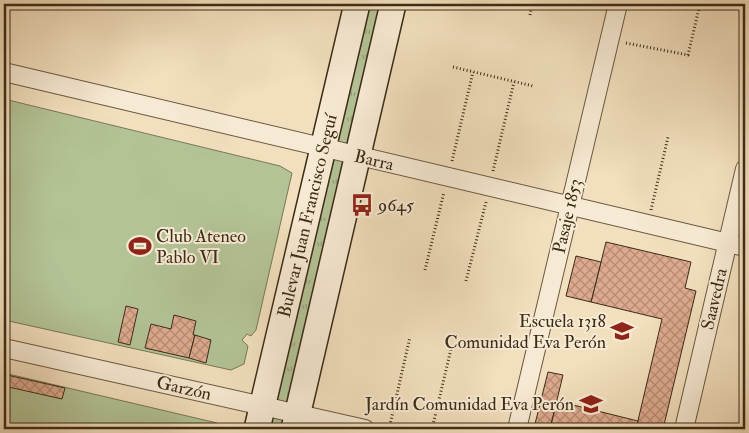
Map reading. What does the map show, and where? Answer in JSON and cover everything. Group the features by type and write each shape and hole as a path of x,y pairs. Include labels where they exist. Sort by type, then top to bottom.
{"main road":[{"name":"Bulevar Juan Francisco Seguí","path":"260,417 356,4"},
{"name":"Bulevar Juan Francisco Seguí","path":"296,421 393,4"}],"street":[{"name":"Pasaje 1853","path":"517,429 618,4"},
{"name":"Barra","path":"4,72 745,247"},
{"name":"Saavedra","path":"684,429 745,169"},
{"name":"Garzón","path":"4,348 260,417 365,429"}],"path":[{"path":"530,15 532,4"},
{"path":"610,40 688,56 700,4"},
{"path":"453,67 533,86"},
{"path":"648,224 668,137"},
{"path":"388,429 410,337"},
{"path":"432,429 452,344"}],"green space":[{"path":"357,4 393,4 294,429 257,429"},
{"name":"Club Ateneo Pablo VI","path":"4,99 280,166 292,173 256,330 251,336 247,334 242,340 248,346 244,364 231,370 4,320"},
{"path":"4,373 217,423 222,429 4,429"}],"building":[{"path":"606,242 691,262 685,288 696,291 663,429 636,429 662,319 591,302"},
{"path":"576,256 601,262 591,302 566,296"},
{"path":"126,306 138,309 130,345 118,342"},
{"path":"174,315 196,321 193,335 195,335 189,358 145,348 151,324 171,329"},
{"path":"195,335 211,340 206,363 189,358"},
{"path":"548,372 563,375 550,429 534,428"},
{"path":"7,375 65,388 62,399 4,386"},
{"path":"557,401 638,421 636,429 550,429"}],"place":[{"name":"9645","path":"362,205"},
{"name":"Club Ateneo Pablo VI","path":"140,246"},
{"name":"Escuela 1318 Comunidad Eva Perón","path":"622,331"},
{"name":"Jardín Comunidad Eva Perón","path":"591,404"}]}
